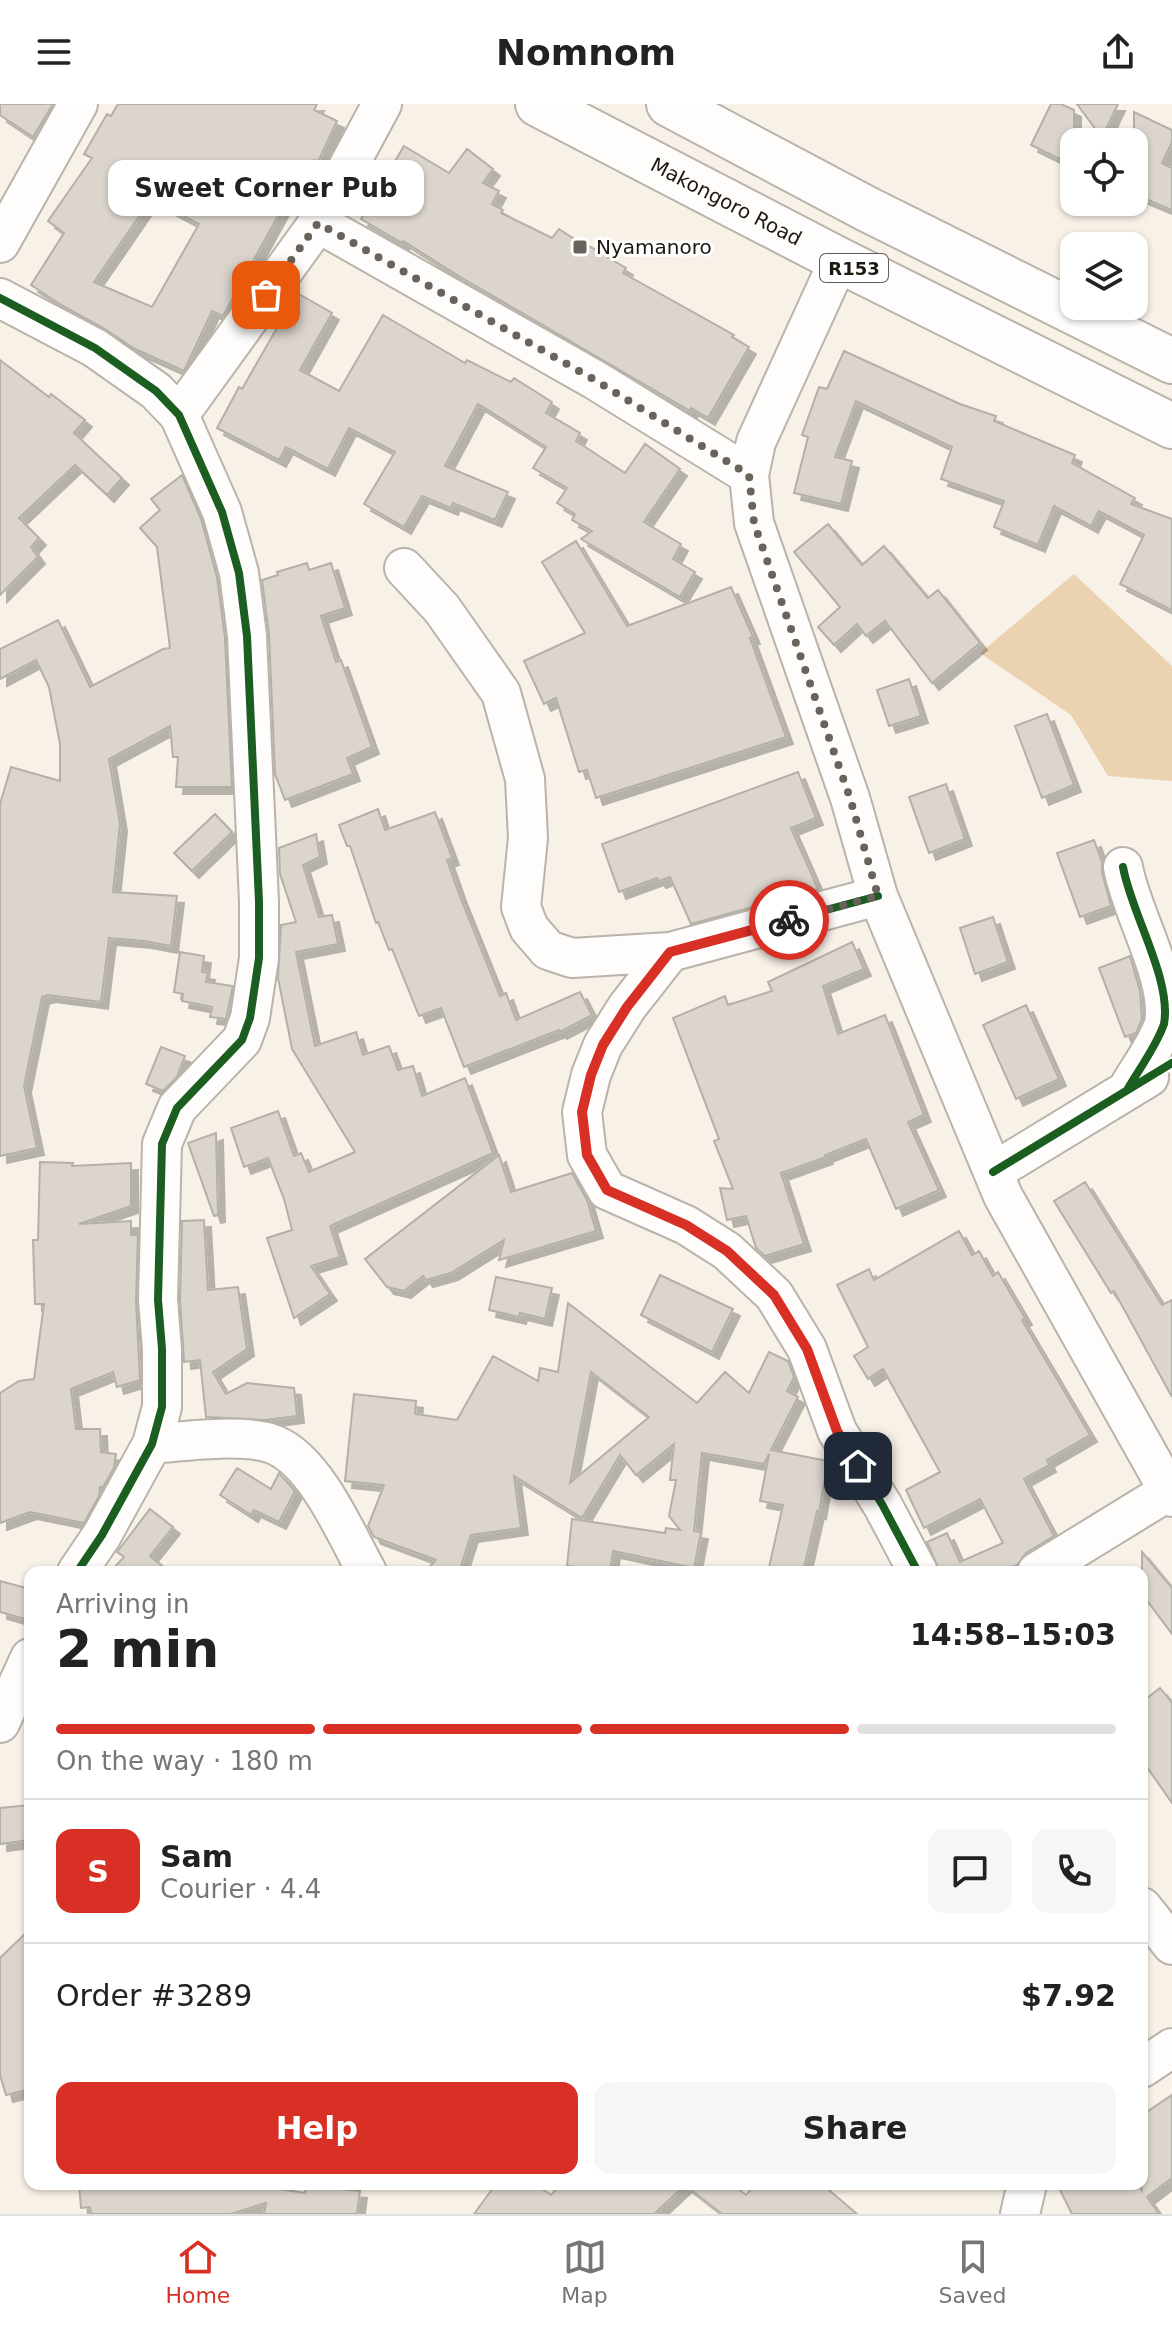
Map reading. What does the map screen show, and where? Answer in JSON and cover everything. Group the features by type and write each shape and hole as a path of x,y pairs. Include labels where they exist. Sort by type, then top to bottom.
{"main road":[{"name":"Makongoro Road","path":"538,104 839,260 1172,426"},
{"path":"669,104 867,209 1172,361"}],"street":[{"path":"0,243 78,104"},
{"path":"179,415 318,223 382,104"},
{"path":"318,223 595,380 749,475"},
{"path":"839,260 756,442 749,475 754,523 850,798 878,896 1003,1196 1170,1494 1047,1566"},
{"path":"0,298 95,348 156,391 179,415 222,512 239,573 247,636 259,902 259,958 250,1018 242,1040 177,1108 162,1144 158,1300 162,1407 152,1444 102,1535 81,1566"},
{"path":"404,568 442,609 501,693 525,779 528,838 521,907 529,928 548,950 572,958 670,952 878,896"},
{"path":"1123,867 1126,886 1155,952 1166,1005 1164,1022 1127,1090"},
{"path":"670,952 627,1007 603,1045 591,1075 582,1112 587,1155 607,1190 686,1225 727,1251 774,1295 807,1349 837,1431 889,1516 915,1566"},
{"path":"993,1172 1171,1066"},
{"path":"152,1444 234,1439 272,1443 294,1456 323,1494 364,1566"},
{"path":"0,1723 24,1671"},
{"path":"1148,1915 1172,1945"},
{"path":"1148,2064 1172,2048"},
{"path":"1020,2214 1026,2190"}],"shaded area":[{"path":"1074,574 1172,666 1172,781 1108,776 1071,715 980,653"}],"building":[{"path":"0,104 53,104 33,137 0,115"},
{"path":"118,104 317,104 314,110 337,121 318,162 314,160 298,193 292,190 223,316 212,311 184,371 135,349 31,285 64,233 48,221 92,158 84,154 107,114 111,116","holes":["151,199 199,224 152,307 94,282"]},
{"path":"1051,104 1061,104 1074,110 1074,128 1060,128 1060,159 1031,145"},
{"path":"1077,104 1118,104 1107,128 1095,128"},
{"path":"1134,112 1172,130 1172,142 1162,163 1172,168 1172,210 1148,200 1148,128 1134,128"},
{"path":"404,146 449,173 467,149 493,169 483,183 499,191 492,204 503,210 501,213 552,238 559,229 626,268 623,273 734,335 732,337 749,347 708,418 691,408 690,411 361,219"},
{"path":"297,293 332,313 300,370 339,391 383,315 465,363 467,360 511,382 514,378 552,402 546,413 580,433 576,441 625,473 645,444 680,469 644,522 681,544 673,559 695,572 680,597 581,539 592,531 572,520 575,514 557,503 567,488 533,468 546,447 478,404 445,466 508,492 495,520 453,503 451,508 422,496 404,527 364,504 395,452 349,428 328,469 286,447 279,460 217,428"},
{"path":"844,351 960,404 996,416 994,421 1075,455 1072,463 1135,498 1131,504 1172,519 1172,610 1120,584 1144,535 1099,511 1091,526 1054,506 1038,545 994,527 1004,501 941,479 952,447 856,401 835,457 852,461 841,504 794,493 808,437 802,435 819,387 827,389"},
{"path":"0,360 85,420 74,433 122,478 107,495 75,465 19,518 39,538 31,547 38,557 0,595"},
{"path":"182,475 201,519 217,577 225,638 232,787 176,787 178,757 173,757 170,726 109,759 120,824 113,892 177,896 171,946 109,938 101,1002 48,995 42,997 24,1086 37,1148 0,1156 0,804 11,767 60,781 60,744 49,687 36,660 0,679 0,649 58,620 90,687 170,648 157,547 140,528 160,510 151,499"},
{"path":"828,524 862,565 884,546 928,598 938,590 980,643 932,683 885,621 866,636 857,624 834,645 818,627 840,607 794,552"},
{"path":"576,541 627,626 731,587 753,637 750,638 786,737 596,798 587,770 579,772 556,698 544,704 524,661 585,633 542,562"},
{"path":"307,563 309,570 331,563 345,608 321,616 336,662 341,660 372,747 347,758 353,774 285,800 275,774 269,635 262,580"},
{"path":"909,679 921,716 889,726 877,690"},
{"path":"1047,714 1074,785 1042,798 1015,726"},
{"path":"798,772 816,818 791,828 818,889 691,924 670,877 659,881 657,878 619,892 602,844"},
{"path":"946,784 965,839 929,853 909,797"},
{"path":"378,809 385,830 435,812 452,858 447,860 459,894 500,996 506,993 516,1020 580,992 592,1015 560,1032 464,1067 441,1008 419,1016 392,949 389,950 376,923 350,846 347,846 339,825"},
{"path":"215,814 232,832 192,871 174,853"},
{"path":"316,834 320,857 303,865 319,917 332,915 338,944 296,952 315,1046 356,1032 363,1055 389,1046 398,1070 413,1066 422,1096 465,1078 493,1153 330,1226 340,1257 311,1266 330,1294 294,1318 267,1238 292,1230 284,1199 268,1158 244,1167 231,1128 278,1111 294,1156 301,1153 309,1172 355,1152 292,1049 278,978 281,925 296,922 280,874 279,848"},
{"path":"1094,840 1111,906 1080,917 1057,853"},
{"path":"993,917 1008,962 975,974 960,928"},
{"path":"852,942 864,969 823,986 838,1034 885,1015 924,1115 908,1122 939,1190 896,1209 866,1139 781,1173 804,1244 765,1256 756,1248 746,1216 727,1220 720,1188 733,1189 714,1141 719,1139 673,1018 725,996 728,1005 772,991 768,982"},
{"path":"180,952 204,956 202,972 208,973 206,982 233,986 226,1019 210,1017 212,1007 182,1001 183,994 174,992"},
{"path":"1130,956 1140,991 1142,1019 1136,1033 1125,1037 1099,968"},
{"path":"1026,1005 1059,1079 1016,1099 983,1025"},
{"path":"161,1047 185,1056 177,1077 163,1091 146,1084"},
{"path":"216,1133 218,1215 214,1216 188,1143"},
{"path":"499,1155 511,1192 572,1173 587,1200 596,1231 499,1260 504,1240 451,1273 426,1280 423,1276 404,1291 387,1287 365,1259"},
{"path":"40,1162 73,1163 72,1166 131,1163 131,1206 79,1224 131,1221 131,1235 138,1235 136,1300 140,1380 117,1387 113,1372 71,1389 76,1429 100,1429 101,1452 116,1454 114,1468 103,1487 100,1487 99,1496 84,1523 30,1512 0,1523 0,1393 19,1381 34,1379 44,1304 35,1304 33,1240 38,1240"},
{"path":"1085,1182 1162,1305 1172,1300 1172,1397 1114,1291 1111,1293 1054,1201"},
{"path":"204,1220 208,1290 238,1287 247,1349 213,1372 226,1394 247,1383 294,1388 297,1416 266,1420 206,1417 200,1360 184,1362 180,1299 182,1221"},
{"path":"959,1231 972,1255 979,1251 993,1276 998,1272 1025,1318 1022,1320 1090,1435 1047,1460 1049,1465 1024,1479 1054,1536 1026,1553 1017,1565 937,1566 927,1542 947,1533 960,1562 1003,1543 980,1499 924,1528 906,1490 940,1472 883,1369 868,1379 854,1356 868,1347 837,1285 869,1269 874,1280"},
{"path":"660,1275 733,1309 712,1352 641,1315"},
{"path":"496,1277 552,1288 545,1319 489,1310"},
{"path":"568,1303 697,1403 725,1372 749,1393 769,1352 788,1361 794,1377 787,1391 798,1397 771,1450 828,1461 819,1512 804,1566 769,1566 783,1505 760,1501 769,1454 764,1464 702,1453 694,1531 701,1532 694,1566 613,1551 611,1566 567,1566 572,1519 665,1533 666,1528 680,1530 669,1516 676,1480 670,1480 674,1444 636,1475 620,1455 582,1518 514,1476 521,1528 471,1535 461,1566 430,1566 436,1560 374,1537 368,1526 384,1485 345,1481 354,1394 416,1401 415,1414 457,1420 493,1356 538,1381 540,1368 558,1372","holes":["591,1372 649,1417 570,1483"]},
{"path":"237,1468 271,1489 279,1473 295,1491 279,1522 254,1510 251,1515 220,1495"},
{"path":"150,1509 173,1527 150,1556 162,1566 116,1566 124,1557 117,1552"},
{"path":"1142,1552 1172,1588 1172,1634 1148,1602 1148,1566 1142,1566"},
{"path":"0,1581 24,1587 24,1619 0,1612"},
{"path":"1160,1688 1172,1703 1172,1803 1148,1769 1148,1697"},
{"path":"24,1806 24,1841 0,1844 0,1808"},
{"path":"24,1935 24,2090 6,2095 0,2075 0,1958"},
{"path":"1172,2095 1172,2178 1147,2197 1159,2214 1072,2214 1060,2190 1148,2190 1148,2111"},
{"path":"80,2190 360,2191 357,2214 264,2214 266,2203 231,2214 91,2214 90,2207 81,2208"},
{"path":"492,2190 544,2190 551,2195 556,2190 680,2190 654,2214 474,2214"},
{"path":"691,2190 740,2190 746,2195 751,2190 829,2190 857,2214 722,2214"}],"cycle path":[{"path":"0,298 95,348 156,391 179,415 222,512 239,573 247,636 259,902 259,958 250,1018 242,1040 177,1108 162,1144 158,1300 162,1407 152,1444 102,1535 81,1566"},
{"path":"1123,867 1157,967 1165,1006 1161,1033 1127,1090"},
{"path":"878,896 670,952 627,1007 603,1045 591,1075 582,1112 587,1155 607,1190 686,1225 727,1251 774,1295 807,1349 837,1431 915,1566"},
{"path":"993,1172 1172,1063"}],"way so far":[{"path":"266,295 318,223 595,380 749,475 754,523 850,798 878,896 789,920"}],"place":[{"name":"Nyamanoro","path":"580,247"},
{"name":"Sweet Corner Pub","path":"266,295"}],"route":[{"path":"789,920 670,952 627,1007 603,1045 591,1075 582,1112 587,1155 607,1190 686,1225 727,1251 774,1295 807,1349 837,1431 858,1466"}]}
